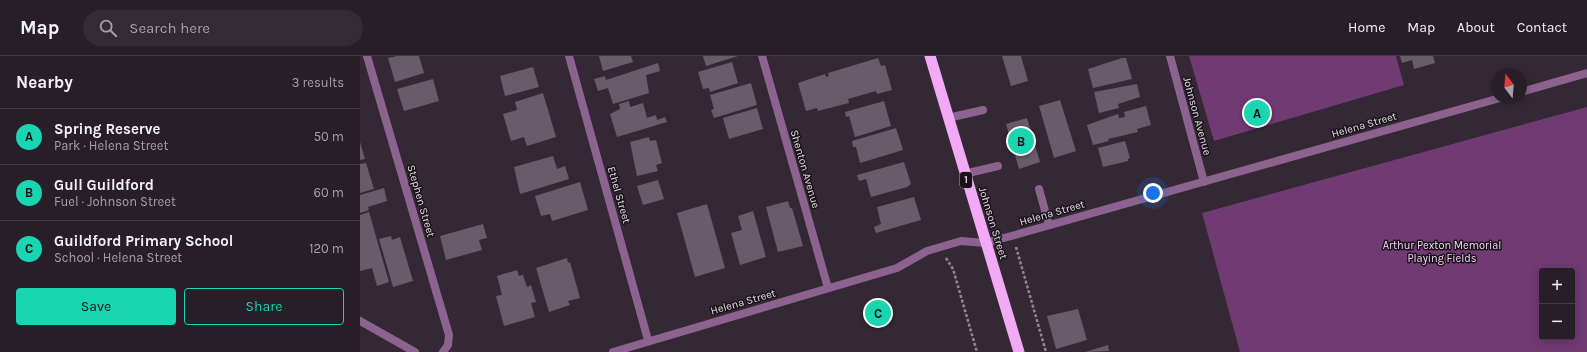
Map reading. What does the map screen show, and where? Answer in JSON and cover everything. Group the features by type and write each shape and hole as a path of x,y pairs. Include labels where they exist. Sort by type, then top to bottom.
{"highway":[{"name":"Johnson Street","path":"930,56 964,174 1019,352"}],"street":[{"name":"Stephen Street","path":"367,56 449,335 448,345 443,352"},
{"name":"Ethel Street","path":"568,56 648,340"},
{"name":"Shenton Avenue","path":"762,56 828,288"},
{"name":"Johnson Avenue","path":"1170,56 1204,182"},
{"path":"1527,90 1587,73"},
{"name":"Helena Street","path":"614,352 648,340 897,268 927,251 939,247 961,241 985,243 1491,101"},
{"path":"948,118 983,110"},
{"path":"964,174 998,166"},
{"path":"1040,189 1050,225"},
{"path":"360,321 415,352"}],"path":[{"path":"1015,235 1017,251 1046,352"},
{"path":"939,247 953,269 977,352"}],"green space":[{"path":"1189,56 1396,56 1404,85 1214,141"},
{"name":"Arthur Pexton Memorial Playing Fields","path":"1587,107 1587,352 1240,352 1202,213"}],"building":[{"path":"397,56 419,56 424,73 395,82 388,58"},
{"path":"599,56 631,56 633,62 603,71"},
{"path":"703,56 738,56 706,66"},
{"path":"1002,56 1021,56 1028,81 1011,86"},
{"path":"1400,56 1433,56 1435,63 1414,69 1412,60 1402,63"},
{"path":"878,58 881,66 885,65 892,90 877,94 876,91 848,99 849,103 818,111 817,108 806,111 798,83 825,74 826,77 829,76 828,73"},
{"path":"1126,58 1132,79 1093,88 1088,69"},
{"path":"732,62 738,83 710,92 709,88 703,89 698,72"},
{"path":"658,63 660,71 646,75 649,93 613,104 608,88 598,91 594,79 605,76 606,80"},
{"path":"533,67 539,87 505,96 500,76"},
{"path":"433,79 439,101 404,111 397,89"},
{"path":"751,83 757,105 714,118 711,110 714,109 710,95"},
{"path":"1137,84 1140,97 1118,104 1119,108 1099,113 1094,92"},
{"path":"543,93 556,137 527,146 524,137 511,141 503,114 517,110 515,102"},
{"path":"1060,100 1076,151 1054,158 1039,106"},
{"path":"629,101 630,107 643,103 647,118 656,115 657,120 665,117 667,122 617,137 610,114 620,109 619,104"},
{"path":"884,101 891,126 855,137 849,116 846,117 845,112"},
{"path":"1146,106 1151,125 1137,129 1138,132 1108,139 1109,141 1093,145 1087,125 1118,114 1119,118 1125,117 1124,112"},
{"path":"757,108 763,129 729,139 723,118"},
{"path":"1027,118 1040,162 1019,169 1006,124"},
{"path":"896,128 903,150 860,163 856,147 853,147 852,141"},
{"path":"649,137 650,141 656,140 662,163 656,165 658,171 637,176 630,142"},
{"path":"1125,141 1130,158 1128,161 1103,167 1098,148"},
{"path":"360,142 365,159 360,160"},
{"path":"553,156 557,169 565,166 569,179 520,194 514,167"},
{"path":"904,162 911,184 907,187 871,197 866,179 859,181 857,175"},
{"path":"366,163 374,189 360,193 360,164"},
{"path":"658,180 664,199 643,205 637,186"},
{"path":"580,182 588,210 552,221 550,214 541,216 535,196"},
{"path":"384,188 387,201 368,207 369,210 360,213 360,195"},
{"path":"914,197 921,220 876,233 874,227 881,224 877,207"},
{"path":"788,201 790,208 792,208 803,246 778,252 766,207"},
{"path":"707,204 725,268 695,277 677,213"},
{"path":"753,211 766,257 740,265 731,233 742,230 738,216"},
{"path":"369,212 389,282 377,286 372,268 360,271 360,215"},
{"path":"483,224 487,238 479,240 482,250 446,260 440,236"},
{"path":"391,236 392,240 400,237 413,281 393,287 379,239"},
{"path":"567,258 568,263 570,262 580,298 568,301 570,305 549,312 536,268"},
{"path":"517,270 519,276 523,275 527,287 531,285 536,302 531,303 535,317 504,326 496,296 502,295 497,276"},
{"path":"1078,309 1087,340 1056,349 1047,316"},
{"path":"1108,345 1109,351 1085,352"}],"place":[{"name":"Spring Reserve","path":"1257,113"},
{"name":"Gull Guildford","path":"1021,141"},
{"name":"Guildford Primary School","path":"878,313"}]}
